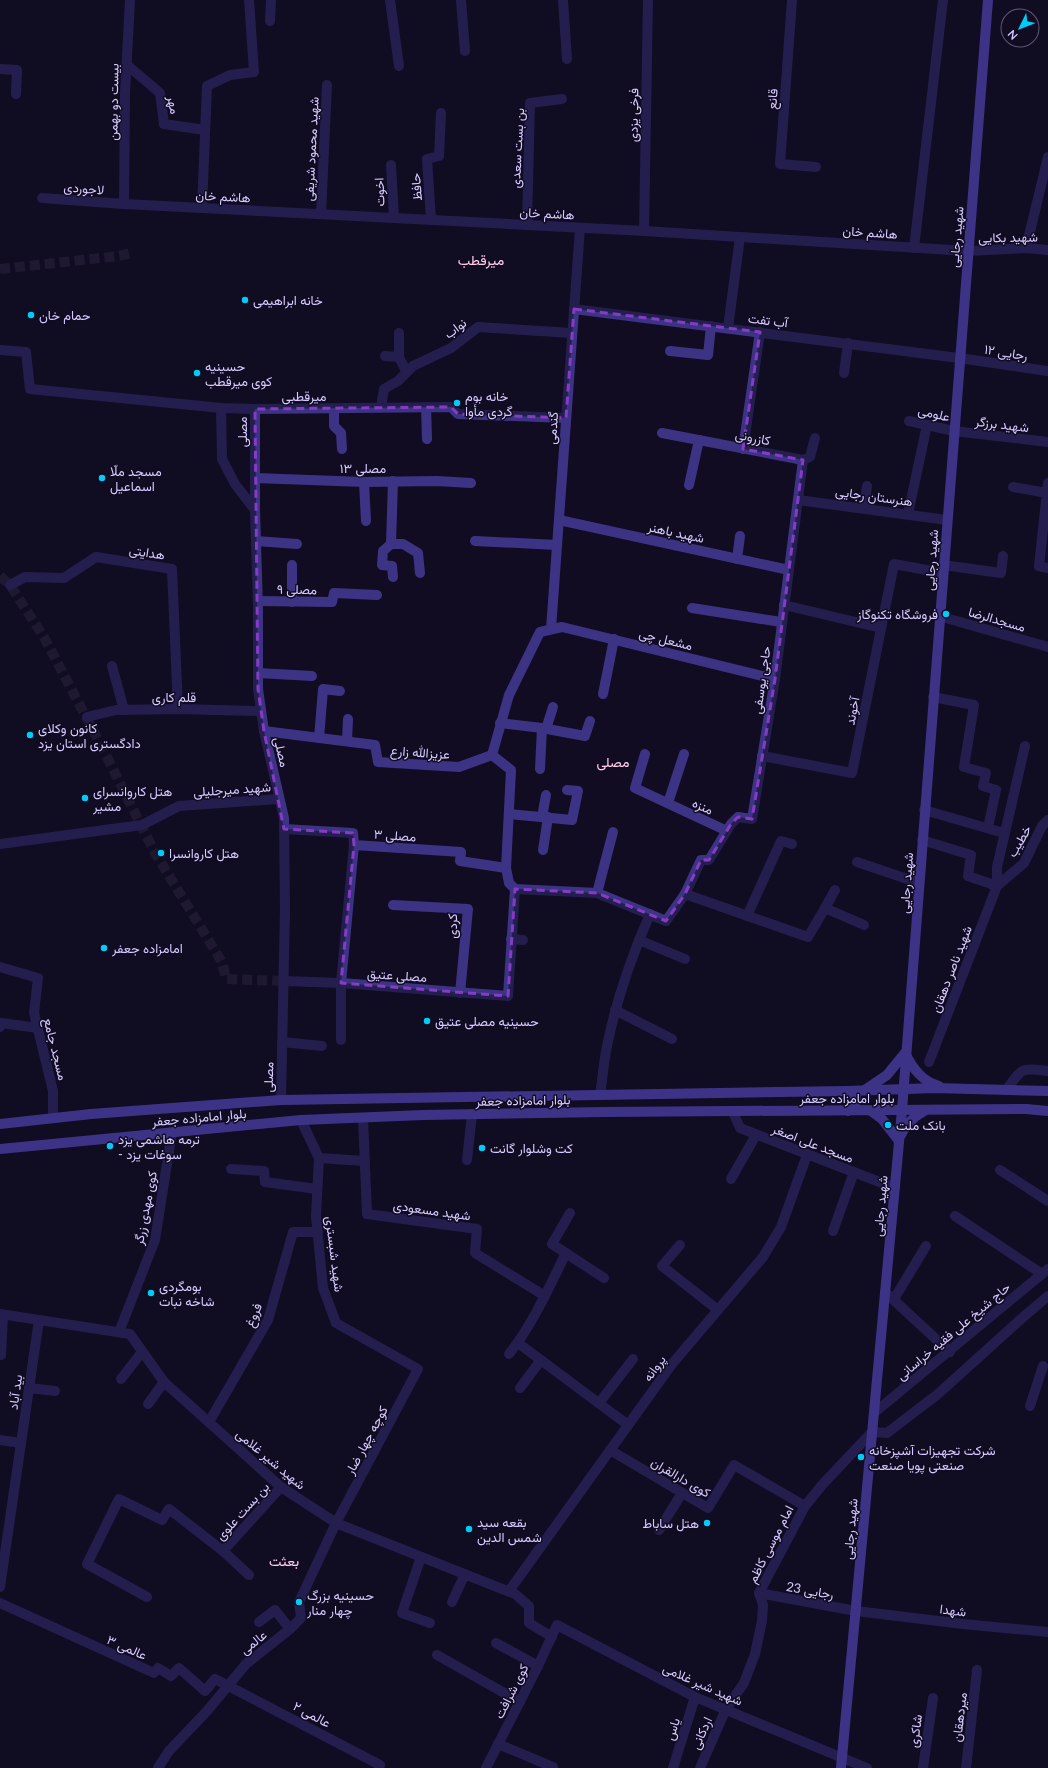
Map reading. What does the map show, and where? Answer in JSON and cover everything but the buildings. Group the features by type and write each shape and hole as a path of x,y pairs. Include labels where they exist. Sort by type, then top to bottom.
{"main road":[{"name":"شهید رجایی","path":"841,1768 902,1110 905,1053 988,0"},
{"path":"863,1091 887,1075 905,1053 912,1066 920,1076 932,1084 944,1088"},
{"name":"بلوار امامزاده جعفر","path":"0,1124 53,1118 281,1100 863,1091 903,1088 1048,1091"},
{"path":"848,1091 855,1095 857,1100 855,1108 848,1111"},
{"path":"423,1115 425,1098"},
{"name":"بلوار امامزاده جعفر","path":"0,1149 301,1120 423,1115 1026,1109 1048,1111"},
{"path":"899,1141 904,1128 913,1117 925,1110"},
{"path":"871,1111 887,1124 899,1141"}],"street":[{"name":"بیست دو بهمن","path":"124,204 126,65 130,0"},
{"path":"202,208 207,86 230,75 254,72 249,0"},
{"path":"270,21 271,0"},
{"path":"390,0 399,66"},
{"path":"461,0 465,51"},
{"path":"563,0 567,59"},
{"name":"فرخی یزدی","path":"644,231 648,0"},
{"name":"قانع","path":"792,0 780,164 816,167"},
{"path":"914,248 943,0"},
{"name":"مهر","path":"126,65 160,93 164,124 205,130"},
{"path":"0,69 17,70 16,94"},
{"name":"شهید محمود شریفی","path":"321,214 327,85"},
{"name":"بن بست سعدی","path":"527,225 530,103 562,100"},
{"name":"حافظ","path":"431,220 427,159 439,156 441,113"},
{"path":"1026,248 1048,157"},
{"name":"اخوت","path":"391,165 394,218"},
{"name":"لاجوردی","path":"42,198 124,204"},
{"name":"هاشم خان","path":"124,204 644,231 968,251"},
{"name":"گندمی","path":"552,629 580,228"},
{"path":"728,328 740,237"},
{"name":"شهید بکایی","path":"968,251 1026,248 1048,250"},
{"name":"آب تفت","path":"574,309 959,358"},
{"path":"670,350 708,355 711,326"},
{"name":"نواب","path":"380,407 384,389 398,381 413,366 450,348 478,327 572,333"},
{"path":"743,449 760,332"},
{"path":"399,333 398,357 406,372"},
{"path":"844,372 848,343"},
{"name":"میرقطبی","path":"0,350 26,352 30,389 221,408 451,407 458,414 566,418"},
{"path":"385,356 398,357"},
{"name":"رجایی ۱۲","path":"959,358 1048,371"},
{"path":"426,407 426,439"},
{"path":"221,408 222,459 235,484 254,510"},
{"path":"334,408 334,426 341,433 342,449"},
{"name":"مصلی","path":"255,409 254,510 258,601 258,673 264,731 284,818 284,981 281,1100"},
{"name":"علومی","path":"909,421 954,431"},
{"path":"908,514 927,425"},
{"name":"شهید برزگر","path":"954,431 1048,442"},
{"name":"کازرونی","path":"662,433 803,460"},
{"name":"حاجی یوسفی","path":"514,889 597,893 666,920 685,894 701,860 709,860 727,831 738,817 752,819 775,679 803,460 810,457 815,438"},
{"path":"689,485 698,440"},
{"name":"مصلی ۱۳","path":"255,478 364,482 437,481 471,484"},
{"path":"393,481 391,544 384,551 382,565 392,566 393,577"},
{"path":"364,482 366,521"},
{"path":"864,508 867,486"},
{"path":"1013,486 1047,488 1045,542 1039,566 1048,568"},
{"name":"هنرستان رجایی","path":"798,500 947,520"},
{"name":"شهید باهنر","path":"559,520 788,570"},
{"path":"737,559 740,536"},
{"path":"256,541 297,544"},
{"path":"475,541 557,545"},
{"path":"391,544 403,544 418,553 420,573"},
{"path":"943,569 1000,573 1003,556"},
{"name":"هدایتی","path":"10,585 25,577 64,578 96,557 172,569 178,709"},
{"name":"آخوند","path":"762,756 852,773 894,564 943,569"},
{"path":"292,565 292,602"},
{"name":"مصلی ۹","path":"258,601 332,602 334,593 377,595"},
{"path":"784,605 882,628"},
{"path":"692,608 782,622"},
{"name":"مسجدالرضا","path":"939,616 1048,647"},
{"name":"مشعل چی","path":"500,723 509,695 540,632 562,627 775,679"},
{"path":"603,694 614,639"},
{"path":"112,666 124,710"},
{"path":"258,673 312,676"},
{"path":"319,738 323,689 340,691"},
{"path":"933,697 974,705 964,767 986,773 983,786 996,790 988,828"},
{"path":"540,770 544,729 553,707"},
{"name":"قلم کاری","path":"87,718 116,710 178,709 261,711"},
{"path":"347,741 348,719"},
{"path":"523,940 511,939 514,889 509,883 506,868 511,770 492,755 500,723 584,736 590,721"},
{"name":"عزیزالله زارع","path":"264,731 375,745 378,762 459,767 492,755"},
{"name":"خطیب","path":"997,886 997,867 1004,833 1026,746"},
{"name":"منزه","path":"645,754 635,788 727,831"},
{"path":"668,804 684,754"},
{"path":"509,814 572,820 578,791 567,790"},
{"path":"543,850 546,795"},
{"name":"شهید میرجلیلی","path":"0,844 142,825 179,806 280,799"},
{"path":"924,810 1004,833"},
{"name":"خطیب","path":"997,886 1024,863 1042,826 1048,820"},
{"name":"مصلی ۳","path":"284,828 353,833 354,846 461,852 460,861 506,868"},
{"path":"597,893 613,832"},
{"path":"922,840 971,855 968,876 997,886"},
{"path":"746,916 781,841 792,844"},
{"path":"341,1040 341,983 354,846"},
{"path":"857,862 919,883"},
{"name":"شهید ناصر دهقان","path":"929,1062 997,886"},
{"path":"685,894 808,937 835,890"},
{"name":"کردی","path":"393,905 468,909 460,993"},
{"path":"825,908 864,925"},
{"path":"600,1095 608,1039 615,1010 639,940 650,914"},
{"name":"مصلی عتیق","path":"284,981 341,983 508,996 511,939"},
{"path":"639,940 685,959"},
{"name":"مسجد جامع","path":"0,967 38,978 34,1013 53,1092 53,1118"},
{"path":"615,1010 672,1039"},
{"path":"0,1027 1,1023 38,1028"},
{"path":"282,1042 322,1046"},
{"path":"1007,1089 1020,1072 1025,1069 1048,1071"},
{"name":"مسجد علی اصغر","path":"733,1112 740,1128 894,1188"},
{"path":"467,1160 472,1114"},
{"name":"شهید مسعودی","path":"363,1118 367,1214 476,1229 474,1253 545,1296"},
{"name":"شهید شبستری","path":"301,1120 319,1158 316,1216 323,1288 336,1323 418,1369"},
{"name":"کوی مهدی زرگر","path":"119,1332 155,1240 172,1132"},
{"path":"731,1179 756,1135"},
{"name":"پروانه","path":"509,1591 672,1364 763,1257 781,1227 807,1154"},
{"path":"319,1158 365,1161"},
{"path":"231,1169 264,1171 265,1182 317,1189"},
{"path":"1000,1170 1048,1201"},
{"path":"833,1231 854,1172"},
{"path":"570,1213 552,1244 604,1278"},
{"path":"955,1216 1045,1272"},
{"name":"فروغ","path":"209,1422 268,1320 293,1232 318,1232"},
{"path":"680,1245 662,1266 718,1310"},
{"path":"894,1299 926,1246"},
{"path":"509,1354 518,1343 545,1296 566,1253"},
{"name":"حاج شیخ علی فقیه خراسانی","path":"874,1413 950,1352 1045,1272"},
{"path":"885,1292 950,1352"},
{"path":"872,1432 887,1433 938,1394 1021,1318 1048,1296"},
{"path":"1,1314 1,1355"},
{"name":"شهید شیر غلامی","path":"1,1314 130,1334 164,1382 280,1487 336,1523 515,1594 529,1606 529,1623 552,1637"},
{"name":"بید آباد","path":"0,1585 38,1320"},
{"path":"518,1343 628,1425"},
{"path":"121,1379 142,1352"},
{"path":"599,1403 633,1359"},
{"path":"520,1388 541,1360"},
{"path":"1030,1406 1043,1366"},
{"name":"کوچه چهار ضار","path":"336,1523 418,1369"},
{"path":"148,1404 164,1382"},
{"path":"29,1388 55,1392"},
{"name":"امام موسی کاظم","path":"726,1709 744,1682 755,1654 762,1621 763,1605 759,1593 805,1506 822,1485 872,1432"},
{"path":"0,1440 21,1443"},
{"name":"کوی دارالقران","path":"610,1450 708,1508 734,1465 805,1506"},
{"name":"بن بست علوی","path":"223,1551 280,1487"},
{"path":"659,1530 682,1493"},
{"path":"147,1597 87,1564 119,1498 162,1520 169,1509 223,1551 250,1575"},
{"name":"عالمی","path":"159,1768 169,1751 246,1664 290,1629 301,1618 300,1602 336,1523"},
{"path":"421,1557 402,1613 430,1623"},
{"path":"452,1602 465,1574"},
{"name":"رجایی 23","path":"759,1593 856,1611"},
{"name":"عالمی ۳","path":"0,1604 154,1673 158,1668 171,1676 179,1668 205,1691 216,1679 228,1685"},
{"path":"259,1622 275,1610 290,1629"},
{"name":"شهدا","path":"856,1611 963,1624 1048,1632"},
{"name":"شهید شیر غلامی","path":"557,1625 695,1697 867,1768"},
{"name":"کوی شرافت","path":"486,1768 538,1666 557,1625"},
{"path":"496,1643 538,1666"},
{"path":"437,1655 520,1702"},
{"name":"میردهقان","path":"966,1768 977,1670"},
{"name":"عالمی ۲","path":"228,1685 380,1765 379,1768"},
{"name":"یاس","path":"673,1768 695,1697"},
{"name":"شاکری","path":"923,1768 933,1698"},
{"name":"اردکانی","path":"700,1768 726,1709"},
{"path":"498,1744 553,1767"}],"highlighted area":[{"path":"574,309 760,332 743,449 803,460 775,679 752,819 738,817 731,824 709,860 701,860 685,894 666,921 597,893 515,889 508,996 341,983 354,845 353,833 284,829 264,731 258,689 255,409 451,407 458,414 566,418"}],"tunnel":[{"path":"0,269 119,256 132,253"},
{"path":"0,576 10,585 45,639 106,755 155,853 222,962 226,979 284,981"}],"place":[{"name":"خانه ابراهیمی","path":"245,300"},
{"name":"حمام خان","path":"31,315"},
{"name":"حسینیه کوی میرقطب","path":"197,373"},
{"name":"خانه بوم گردی مأوا","path":"457,403"},
{"name":"مسجد ملّا اسماعیل","path":"102,478"},
{"name":"فروشگاه تکنوگاز","path":"946,614"},
{"name":"کانون وکلای دادگستری استان یزد","path":"30,735"},
{"name":"هتل کاروانسرای مشیر","path":"85,798"},
{"name":"هتل کاروانسرا","path":"161,853"},
{"name":"امامزاده جعفر","path":"104,948"},
{"name":"حسینیه مصلی عتیق","path":"427,1021"},
{"name":"بانک ملت","path":"888,1125"},
{"name":"ترمه هاشمی یزد - سوغات یزد","path":"110,1146"},
{"name":"کت وشلوار گانت","path":"482,1148"},
{"name":"بومگردی شاخه نبات","path":"151,1293"},
{"name":"شرکت تجهیزات آشپزخانه صنعتی پویا صنعت","path":"861,1457"},
{"name":"هتل ساباط","path":"707,1523"},
{"name":"بقعه سید شمس الدین","path":"469,1529"},
{"name":"حسینیه بزرگ چهار منار","path":"299,1602"}],"district":[{"name":"میرقطب","path":"481,260"},
{"name":"مصلی","path":"613,762"},
{"name":"بعثت","path":"284,1561"}]}
